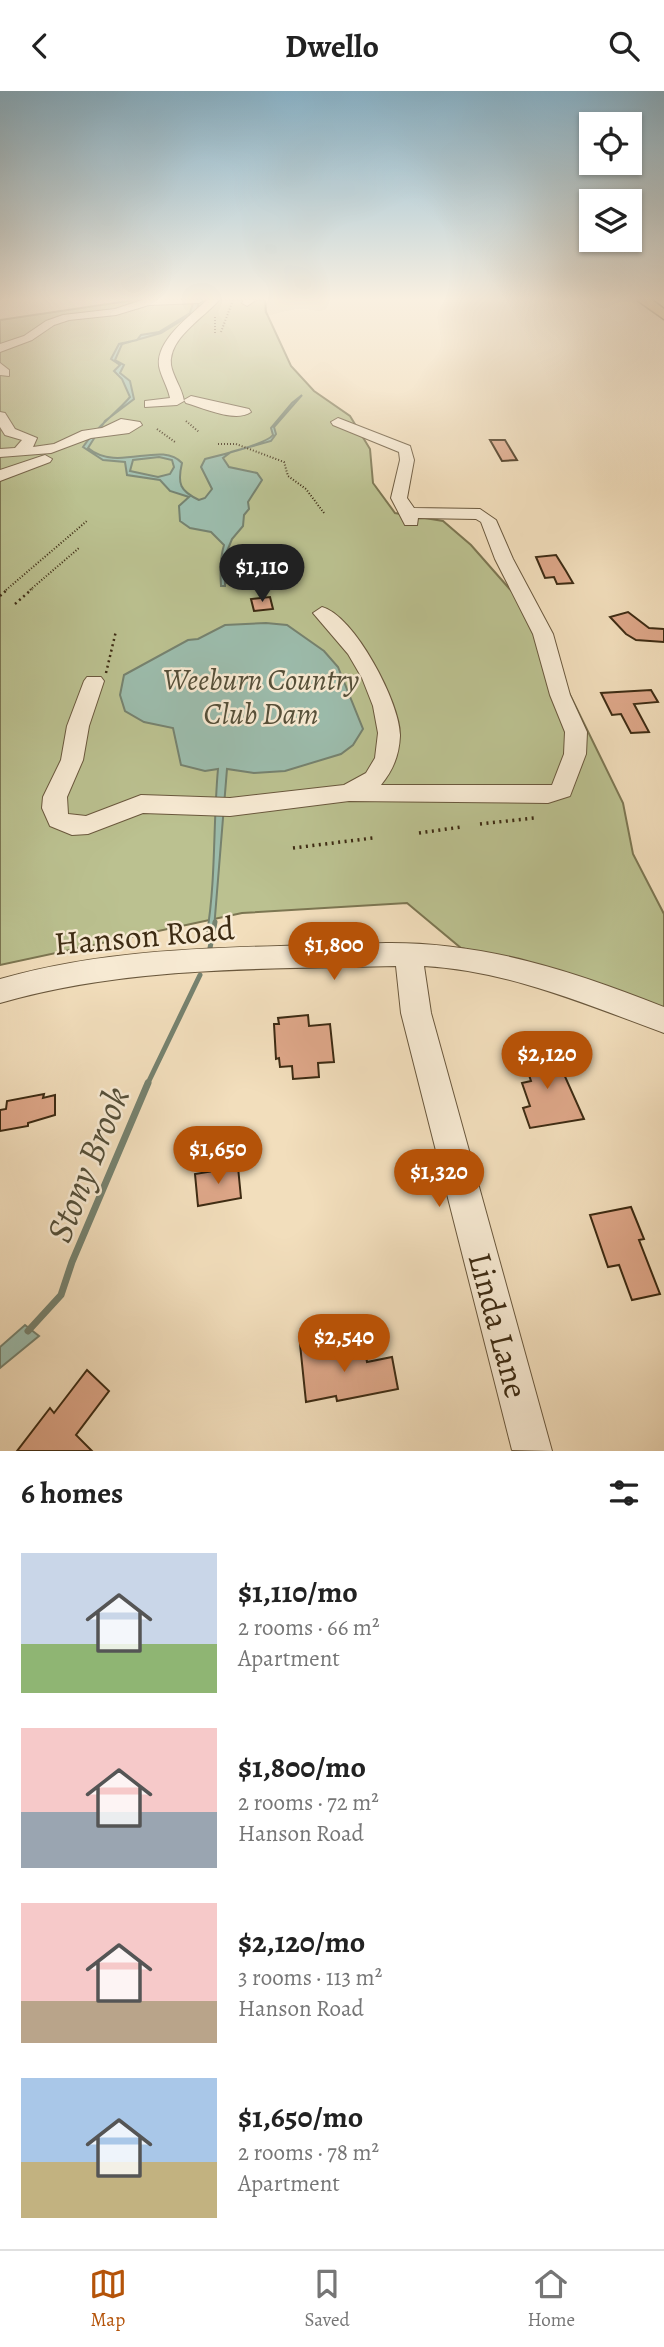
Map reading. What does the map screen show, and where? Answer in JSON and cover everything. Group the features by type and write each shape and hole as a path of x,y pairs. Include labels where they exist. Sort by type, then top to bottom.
{"street":[{"path":"166,363 184,400 244,412"},
{"path":"150,404 207,395"},
{"path":"0,416 10,432 30,438 29,443 19,452"},
{"path":"94,681 78,726 72,761 55,797 54,808 58,820 72,826 88,825 141,804 230,807 349,793 548,795 562,790 575,754 576,732 560,695 543,634 504,559 488,520 480,514 410,517 399,498 408,459 405,449 338,422"},
{"path":"0,453 59,446 99,433"},
{"path":"0,476 18,467 48,458 58,452 59,446"},
{"path":"322,613 336,624 376,683 390,724 386,757 377,774 366,788 349,793"},
{"name":"Hanson Road","path":"0,991 55,976 95,969 159,964 409,955 460,958 495,965 625,1004 664,1020"},
{"name":"Linda Lane","path":"409,955 416,1013 533,1451 527,1451"}],"path":[{"path":"186,421 199,432"},
{"path":"157,429 175,442"},
{"path":"218,444 242,448 284,462 288,476 306,489 324,513"},
{"path":"0,596 88,520"},
{"path":"15,604 79,548"},
{"path":"480,824 534,818"},
{"path":"419,832 461,827"},
{"path":"293,848 373,838"}],"green space":[{"path":"0,363 290,363 314,391 350,416 370,449 373,483 395,513 443,521 471,545 529,611 623,803 633,854 664,914 664,1009 556,972 461,948 407,903 242,913 0,965"}],"water":[{"path":"118,363 124,365 120,373 130,381 134,399 109,418 130,397 122,379 114,371 120,365"},
{"path":"302,395 274,427 276,434 271,441 243,449 273,435 271,428"},
{"path":"104,422 88,448 112,458 163,454 173,457 182,463 180,482 184,490 199,500 205,498 212,489 201,467 205,459 230,452 223,458 229,467 257,473 262,480 248,502 249,509 244,515 243,526 232,539 225,556 225,586 221,586 220,575 224,545 211,532 190,528 180,521 179,506 189,497 170,491 160,480 127,475 125,462 103,460 83,447","holes":["159,457 172,460 174,467 170,474 158,477 130,471 133,460"]},
{"name":"Weeburn Country Club Dam","path":"225,625 287,625 324,651 338,667 363,729 353,745 341,754 285,771 254,773 227,769 214,929 207,933 212,892 218,769 205,771 181,765 173,728 144,722 125,711 120,695 124,675 188,640 198,639"},
{"path":"25,1325 39,1336 0,1368 0,1347"}],"building":[{"path":"490,440 505,440 517,460 502,461"},
{"path":"556,555 573,583 557,584 554,577 545,578 536,557"},
{"path":"270,597 273,609 254,611 251,599"},
{"path":"628,612 649,628 664,629 664,642 636,640 626,634 610,617"},
{"path":"651,690 658,702 634,704 649,732 631,733 621,714 612,715 601,693"},
{"path":"308,1015 309,1026 330,1024 334,1062 318,1063 319,1077 293,1079 292,1066 280,1067 279,1058 276,1059 274,1024 279,1024 278,1018"},
{"path":"540,1043 548,1065 559,1063 584,1119 530,1128 523,1108 530,1106 522,1083 531,1081 519,1046"},
{"path":"44,1094 43,1098 55,1095 55,1115 28,1123 28,1126 0,1131 0,1110 6,1109 7,1101"},
{"path":"238,1167 241,1198 198,1206 195,1174"},
{"path":"631,1207 644,1239 639,1240 660,1294 632,1300 619,1265 608,1267 590,1215"},
{"path":"321,1340 323,1358 365,1351 367,1362 392,1357 398,1389 337,1401 336,1396 306,1402 300,1344"},
{"path":"87,1370 109,1391 76,1435 92,1451 17,1451 50,1408 54,1413"}],"waterway":[{"name":"Stony Brook","path":"210,948 215,922"},
{"name":"Stony Brook","path":"147,1085 200,975"},
{"name":"Stony Brook","path":"28,1331 61,1295 72,1262 148,1083"}]}
